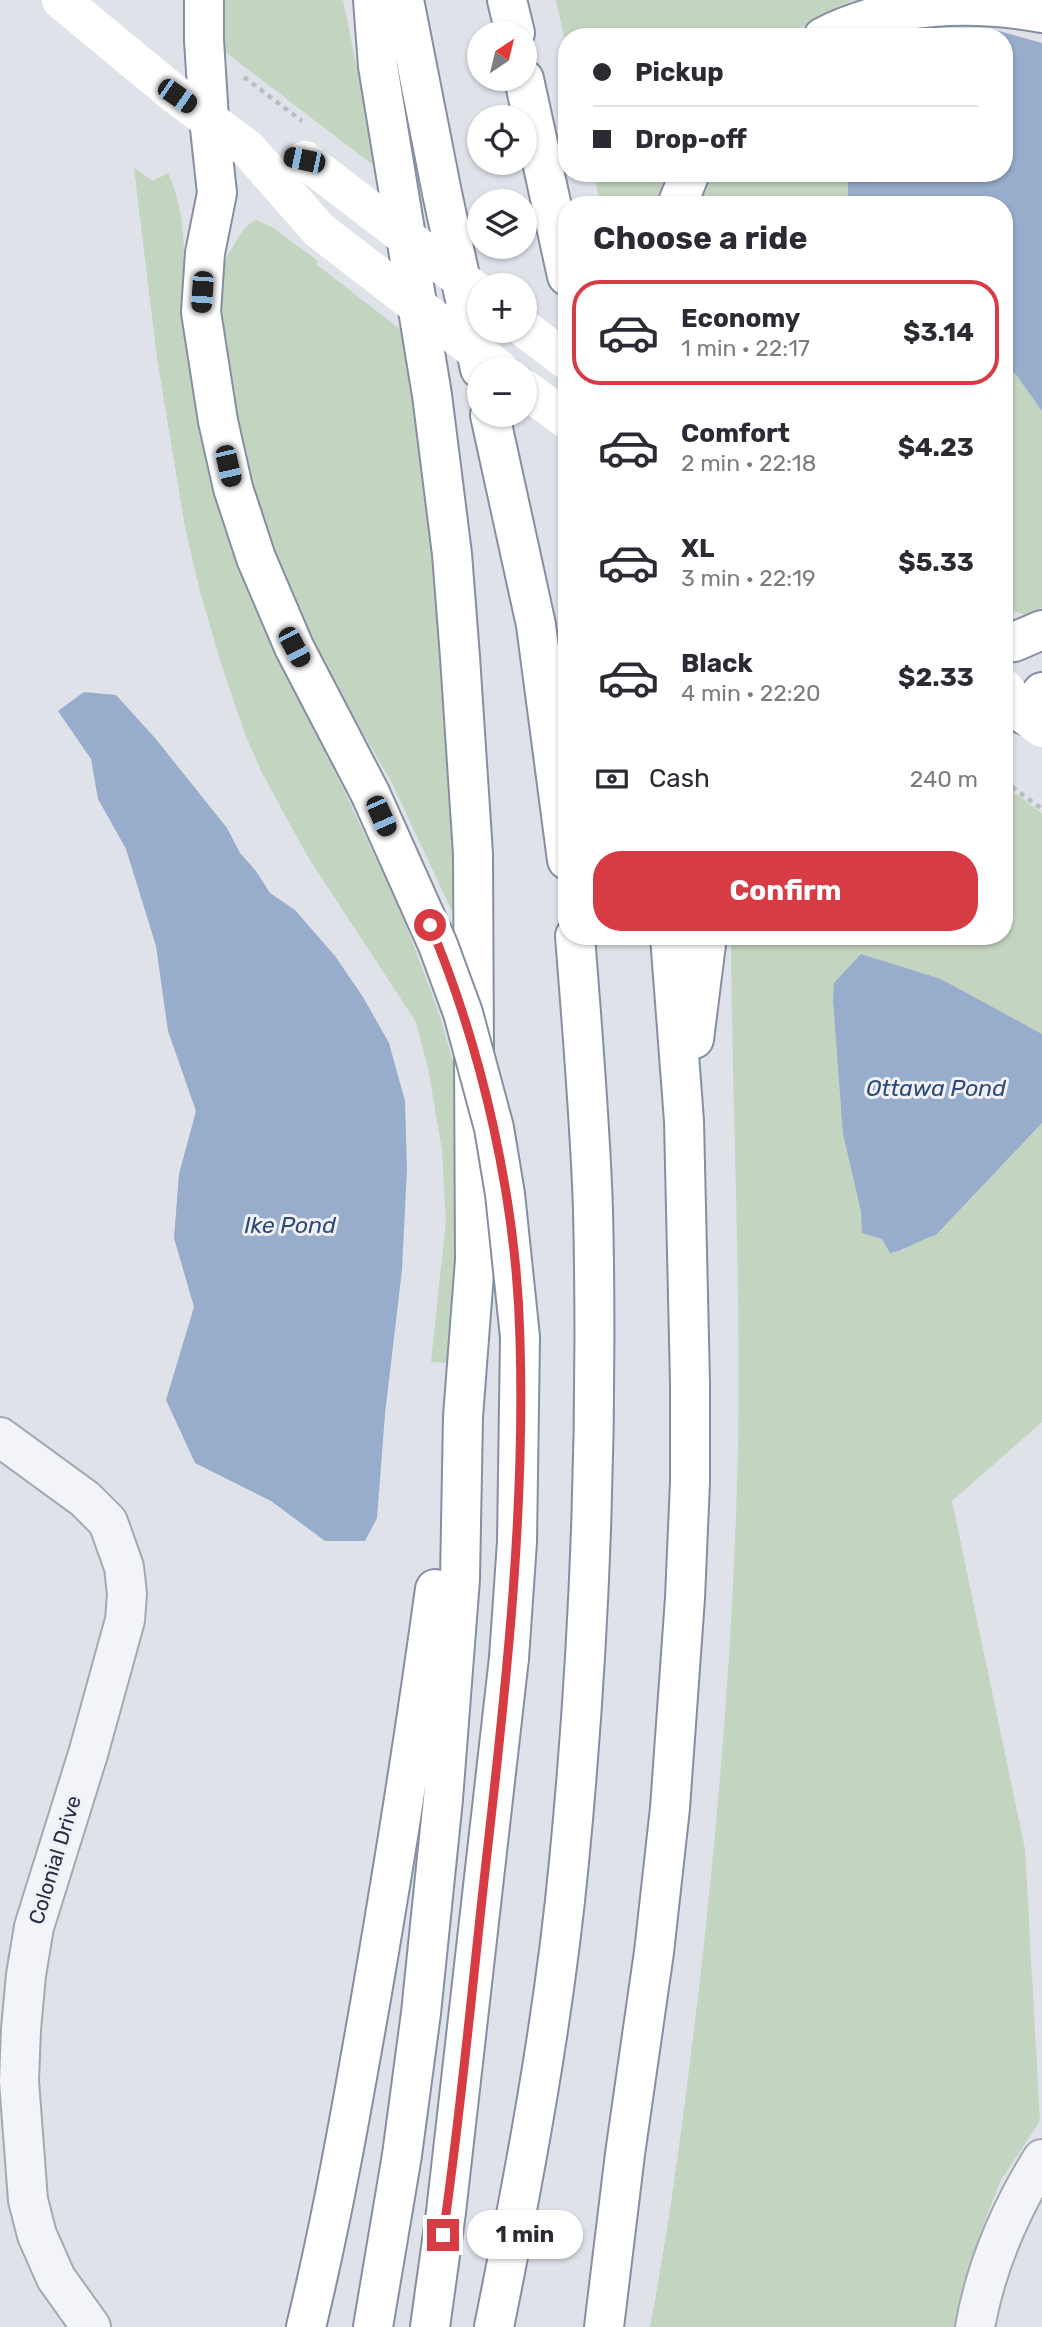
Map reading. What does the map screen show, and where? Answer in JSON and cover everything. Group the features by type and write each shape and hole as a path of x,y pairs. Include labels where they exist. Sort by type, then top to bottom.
{"main road":[{"path":"61,0 177,96 248,149 319,230 483,357"},
{"path":"204,0 209,119 217,192 205,253 201,312 221,435 233,488 256,558 288,635 370,793 438,945 463,1013 494,1128 505,1194 520,1337 517,1542 509,1658 446,2212 430,2327"},
{"path":"373,0 378,66 432,395 452,554 473,854 475,1260 463,1417 460,1579 442,1812 421,2013 402,2155 373,2327"},
{"path":"404,0 477,357"},
{"path":"508,0 512,21"},
{"path":"843,28 869,16 894,10 964,2 1042,13"},
{"path":"527,91 558,235"},
{"path":"248,149 304,160 467,284"},
{"path":"537,338 558,354"},
{"path":"537,398 558,413"},
{"path":"493,427 536,625 558,792"},
{"path":"1013,642 1042,630"},
{"path":"494,2327 526,2166 548,2030 569,1863 591,1530 594,1409 593,1208 576,945"},
{"path":"604,2327 666,1847 685,1598 690,1482 690,1383 684,1121 671,945"},
{"path":"684,1121 706,945"},
{"path":"306,2327 343,2158 388,1903 463,1417"},
{"path":"593,2327 625,2154"}],"street":[{"name":"Colonial Drive","path":"0,1437 85,1499 108,1522 124,1567 127,1594 125,1620 88,1754 34,1927 25,1988 19,2081 28,2200 37,2235 56,2278 91,2327"},
{"path":"975,2327 980,2298 993,2256 1018,2197 1042,2160"}],"path":[{"path":"1013,787 1042,809"}],"green space":[{"path":"220,0 343,0 377,168 220,48"},
{"path":"556,0 854,0 800,28 562,28"},
{"path":"134,168 153,181 168,173 174,187 183,231 185,292 311,720 402,914 439,1013 463,1097 463,1183 448,1363 431,1362 446,1221 442,1150 428,1068 416,1022 308,857 261,771 245,734 221,663 200,592 185,527 157,358"},
{"path":"596,182 665,182 660,196 598,196"},
{"path":"705,182 848,182 848,196 698,196"},
{"path":"256,220 272,227 318,261 316,264 405,333 436,554 458,924 392,783 308,639 247,481 217,332 221,273 225,260 241,233"},
{"path":"1013,372 1042,411 1042,608 1027,615 1013,611"},
{"path":"1013,792 1042,813 1042,1034 941,979 861,954 862,1232 903,1251 913,1242 936,1235 1042,1123 1042,1422 952,1501 1025,1849 1040,2121 1001,2180 968,2275 957,2327 650,2327 672,2197 700,1980 720,1781 729,1648 739,1384 731,945 1013,945"}],"water":[{"path":"1042,0 1042,411 1013,372 1013,196 848,196 848,182 1013,182 1013,28 967,28"},
{"name":"Ike Pond","path":"84,692 116,695 155,738 227,828 240,853 270,893 295,910 335,956 363,997 389,1043 405,1101 407,1169 402,1270 385,1414 377,1518 365,1541 325,1541 271,1501 195,1463 166,1400 194,1307 174,1238 179,1174 196,1111 168,1031 156,946 126,849 98,799 91,759 58,711"},
{"name":"Ottawa Pond","path":"861,954 941,979 1042,1034 1042,1123 936,1235 890,1253 882,1239 862,1233 861,1211 843,1134 834,983"}],"pier":[{"path":"986,0 1042,0 1042,43 1013,35 1013,28 963,28"}],"route":[{"path":"430,925 463,1013 494,1128 514,1261 520,1337 517,1542 509,1658 443,2235"}]}
